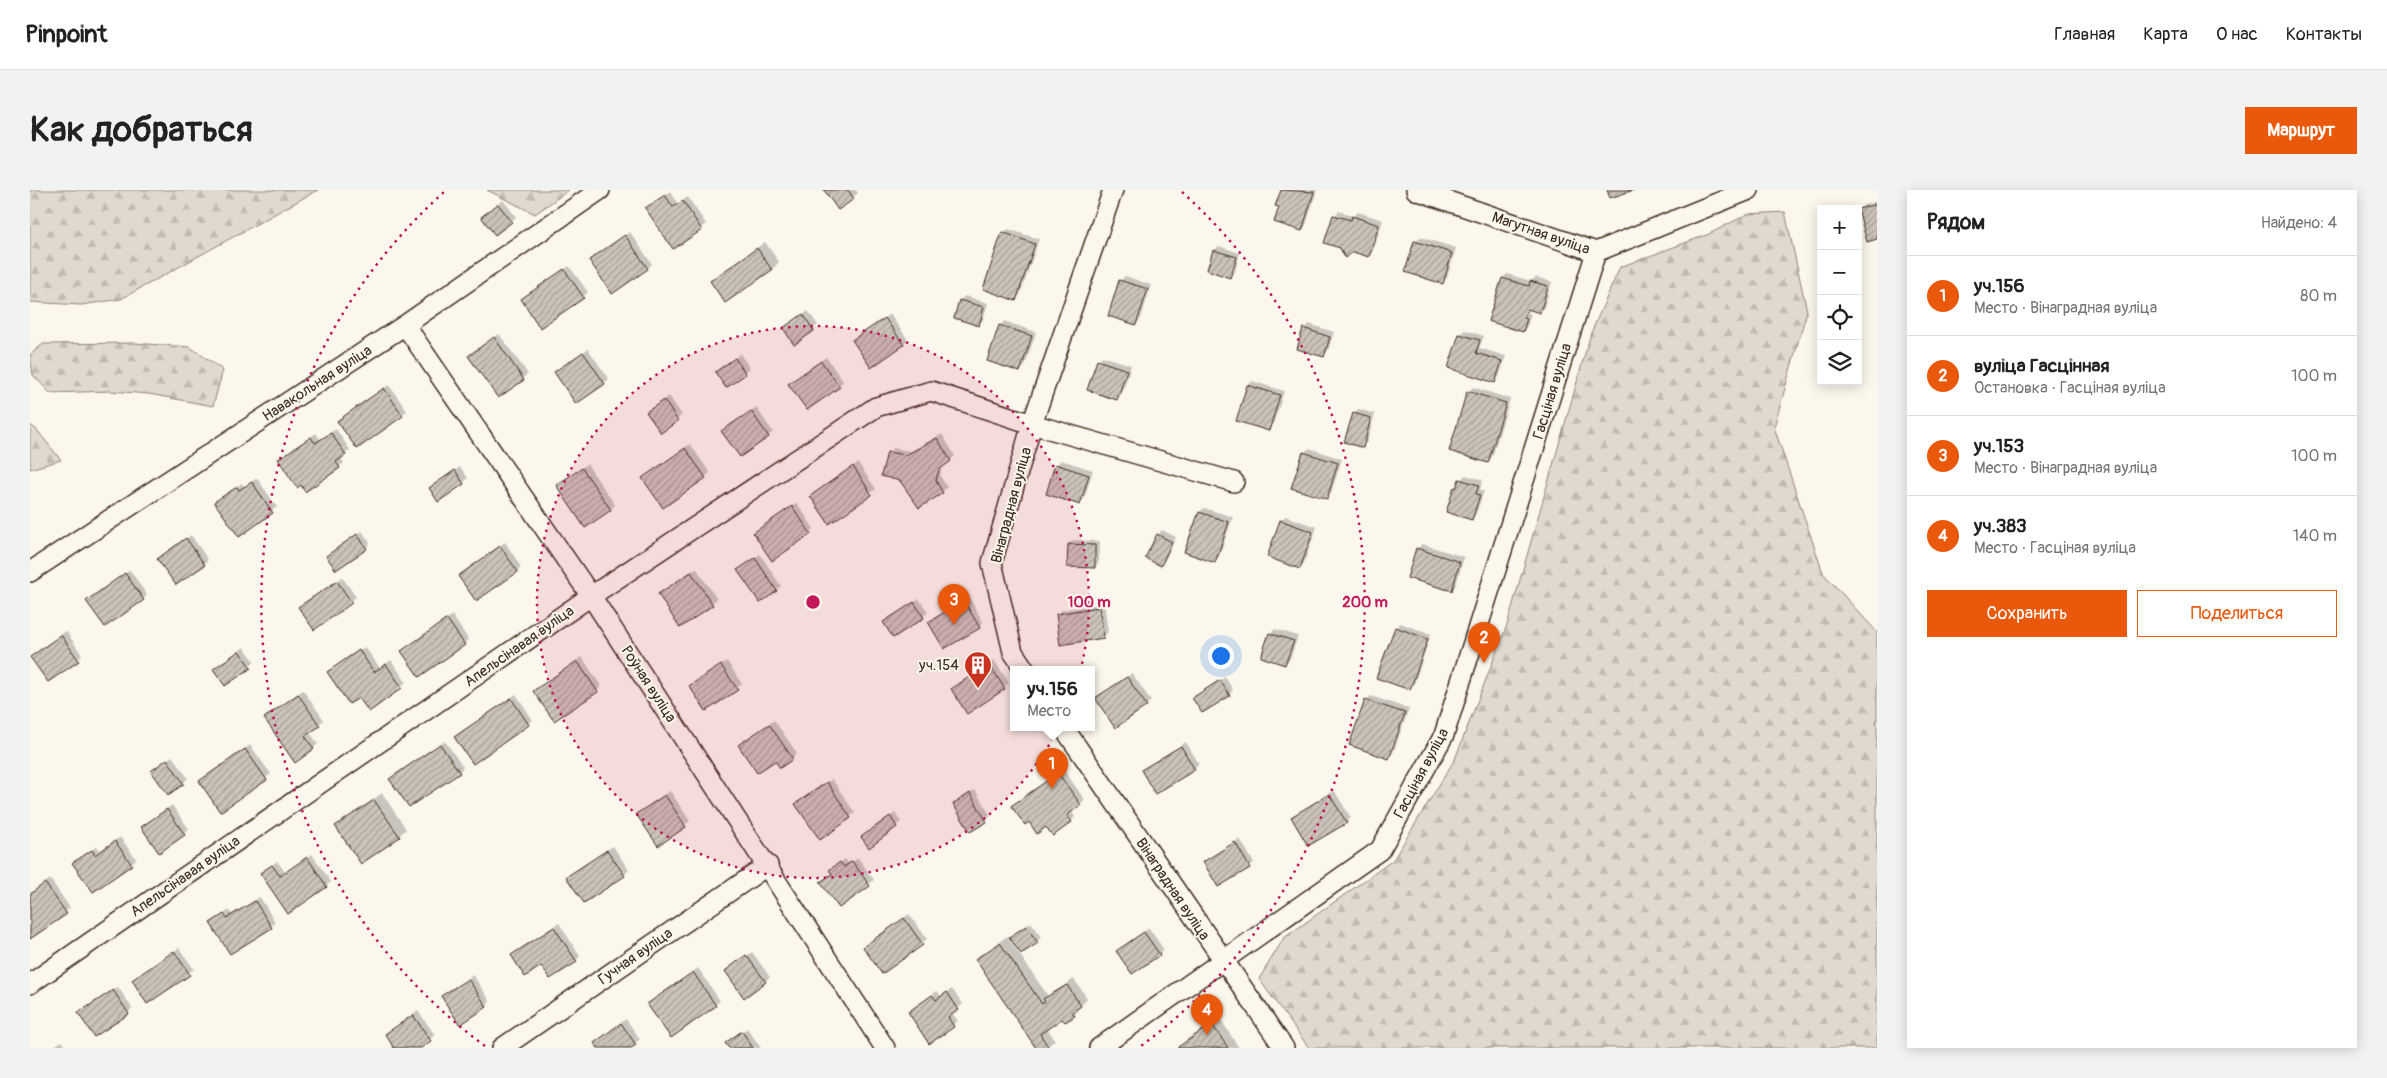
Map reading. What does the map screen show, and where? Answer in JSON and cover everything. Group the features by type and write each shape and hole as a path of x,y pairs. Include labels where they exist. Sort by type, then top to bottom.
{"street":[{"name":"Навакольная вуліца","path":"30,572 406,325 600,190"},
{"name":"Вінаградная вуліца","path":"1022,666 1012,652 992,563 1032,424 1114,190"},
{"name":"Магутная вуліца","path":"1416,190 1596,252 1749,190"},
{"name":"Гасціная вуліца","path":"1099,1048 1380,850 1444,735 1596,252"},
{"name":"Роўная вуліца","path":"406,325 591,596 768,865 885,1048"},
{"name":"Апельсінавая вуліца","path":"30,984 591,596 876,407 931,391 1032,424"},
{"path":"1032,424 1234,482"},
{"name":"Вінаградная вуліца","path":"1066,731 1222,962 1284,1048"},
{"name":"Гучная вуліца","path":"502,1048 768,865"}],"green space":[{"path":"30,190 318,190 121,299 81,305 30,302"},
{"path":"487,190 569,190 535,214"},
{"path":"1785,212 1807,311 1774,427 1823,573 1877,632 1877,1048 1309,1048 1259,979 1284,938 1393,860 1455,759 1507,625 1591,333 1620,267 1709,234 1748,214"},
{"path":"133,343 190,347 223,370 213,406 149,394 110,391 50,393 33,375 30,355 43,344"},
{"path":"30,425 36,429 61,460 30,469"}],"building":[{"path":"824,190 848,190 854,199 838,210"},
{"path":"1281,190 1314,192 1302,231 1274,222 1279,207 1275,206"},
{"path":"1607,190 1634,190 1610,198"},
{"path":"665,195 673,207 683,201 702,230 673,249 645,208"},
{"path":"498,204 512,222 495,235 481,217"},
{"path":"1877,204 1877,239 1867,242 1862,224 1862,208"},
{"path":"1333,215 1351,220 1352,216 1379,225 1369,257 1353,252 1345,258 1340,248 1324,243"},
{"path":"1002,232 1035,244 1016,301 983,289"},
{"path":"625,235 648,269 612,294 589,260"},
{"path":"1414,241 1452,253 1443,284 1405,272"},
{"path":"757,248 772,270 725,303 710,281"},
{"path":"1213,250 1237,257 1230,278 1207,270"},
{"path":"564,269 584,298 540,328 521,299"},
{"path":"1502,278 1529,286 1530,281 1548,286 1540,313 1527,309 1524,318 1527,319 1523,332 1488,321"},
{"path":"1119,280 1148,289 1136,325 1108,316"},
{"path":"959,300 984,307 979,326 954,318"},
{"path":"803,314 814,331 794,345 783,328"},
{"path":"885,318 904,345 871,368 852,340"},
{"path":"999,325 1032,336 1020,372 987,361"},
{"path":"1303,328 1330,337 1324,357 1297,349"},
{"path":"1459,334 1480,340 1476,353 1502,361 1495,383 1448,368"},
{"path":"494,337 524,380 498,398 468,356"},
{"path":"583,352 605,384 576,404 554,372"},
{"path":"735,358 746,374 726,388 715,372"},
{"path":"1097,360 1127,370 1117,400 1087,390"},
{"path":"821,361 840,387 807,410 788,384"},
{"path":"1247,385 1280,395 1269,431 1236,421"},
{"path":"384,388 403,416 357,449 337,421"},
{"path":"1467,391 1506,403 1488,463 1449,451"},
{"path":"664,400 678,421 661,433 646,412"},
{"path":"751,411 769,437 740,457 721,431"},
{"path":"1353,413 1371,418 1363,448 1344,442"},
{"path":"331,433 346,455 336,462 340,468 305,492 301,485 297,488 278,459 311,437 315,443"},
{"path":"937,438 951,461 939,470 936,481 943,493 919,508 900,481 881,476 887,452 906,455"},
{"path":"685,448 706,478 663,508 642,478"},
{"path":"1303,452 1338,463 1327,499 1291,488"},
{"path":"1055,464 1089,475 1080,505 1046,494"},
{"path":"853,466 872,495 829,524 810,496"},
{"path":"582,468 611,510 585,528 556,485"},
{"path":"455,470 464,484 438,502 429,488"},
{"path":"1459,479 1479,485 1476,494 1480,495 1472,520 1446,512 1454,487 1456,488"},
{"path":"252,482 273,513 239,537 214,502 237,487 239,490"},
{"path":"792,506 811,534 772,561 753,533"},
{"path":"1199,512 1229,522 1215,563 1184,552"},
{"path":"1280,520 1313,532 1300,569 1267,557"},
{"path":"357,534 367,549 336,570 326,556"},
{"path":"1157,534 1172,542 1161,566 1145,558"},
{"path":"186,538 205,565 176,585 157,559"},
{"path":"1068,544 1095,545 1095,568 1067,567"},
{"path":"500,546 518,572 476,601 458,576"},
{"path":"1416,548 1460,562 1452,591 1407,578"},
{"path":"755,558 777,591 760,603 737,570"},
{"path":"691,572 713,605 680,628 658,594"},
{"path":"125,573 144,600 105,627 86,601"},
{"path":"337,581 352,603 314,630 298,607"},
{"path":"964,601 980,628 944,649 928,622"},
{"path":"914,602 924,618 893,638 883,622"},
{"path":"1099,607 1104,638 1060,645 1056,614"},
{"path":"447,619 465,645 419,677 401,651"},
{"path":"1395,627 1428,639 1410,690 1376,678"},
{"path":"1269,633 1294,641 1285,665 1261,657"},
{"path":"61,635 79,661 48,682 30,657"},
{"path":"359,650 374,672 386,664 402,688 369,712 359,698 349,704 327,672"},
{"path":"239,651 251,668 225,686 213,669"},
{"path":"577,661 598,692 554,721 533,691"},
{"name":"уч.154","path":"989,664 1005,689 967,714 951,689"},
{"path":"721,665 738,690 706,711 689,686"},
{"path":"1127,677 1147,706 1115,728 1095,698"},
{"path":"1220,680 1230,696 1202,713 1192,698"},
{"path":"298,694 320,726 305,736 314,749 295,763 264,718"},
{"path":"511,698 529,725 473,764 454,737"},
{"path":"1365,700 1405,713 1389,759 1349,745"},
{"path":"769,724 793,759 780,768 775,761 757,773 738,745"},
{"path":"440,744 460,773 409,807 389,779"},
{"path":"1181,746 1195,770 1155,794 1141,770"},
{"path":"245,749 267,780 220,812 199,781"},
{"path":"167,759 184,784 168,795 151,771"},
{"path":"1058,773 1081,805 1067,815 1072,822 1053,836 1046,827 1037,834 1029,822 1025,825 1011,806"},
{"path":"827,782 851,818 820,840 795,804"},
{"path":"970,793 987,822 970,832 953,804"},
{"path":"1329,794 1347,823 1308,846 1291,817"},
{"path":"665,795 686,827 658,846 636,814"},
{"path":"374,800 400,837 361,864 335,826"},
{"path":"167,809 185,835 159,853 141,827"},
{"path":"890,816 897,827 869,848 861,837"},
{"path":"115,841 132,865 93,892 72,863 92,850 95,855"},
{"path":"1235,842 1250,868 1218,887 1203,862"},
{"path":"607,850 625,876 584,903 566,877"},
{"path":"307,857 327,887 288,914 260,873 272,865 280,876"},
{"path":"852,861 870,886 839,908 820,882 832,874 829,870 840,862 844,867"},
{"path":"45,883 67,914 30,939 30,894"},
{"path":"255,901 272,928 230,954 210,923 224,914 227,918"},
{"path":"904,918 923,945 882,974 863,947"},
{"path":"1026,926 1038,943 1021,954 1009,937"},
{"path":"554,927 577,962 550,979 541,966 525,977 511,955"},
{"path":"1144,932 1160,955 1132,974 1116,951"},
{"path":"1000,943 1042,1004 1045,1002 1043,999 1067,985 1081,1006 1072,1012 1075,1016 1065,1022 1062,1019 1040,1034 1049,1048 1036,1048 975,959"},
{"path":"174,951 190,975 147,1004 132,980"},
{"path":"746,955 766,982 744,998 725,971"},
{"path":"693,972 716,1006 671,1038 647,1004"},
{"path":"468,979 487,1007 460,1025 441,996"},
{"path":"113,990 129,1014 94,1037 78,1013"},
{"path":"947,992 959,1010 948,1017 954,1027 929,1044 908,1012 932,995 936,1000"},
{"path":"413,1015 431,1041 421,1048 394,1048 385,1034"},
{"path":"621,1023 636,1045 631,1048 598,1048 594,1043"},
{"path":"1212,1024 1228,1048 1178,1048 1178,1047"},
{"path":"742,1031 753,1048 729,1048 725,1043"}],"place":[{"name":"уч.153","path":"954,625"},
{"name":"вуліца Гасцінная","path":"1484,663"},
{"name":"уч.154","path":"978,689"},
{"name":"уч.156","path":"1052,789"},
{"name":"уч.383","path":"1207,1035"}]}
